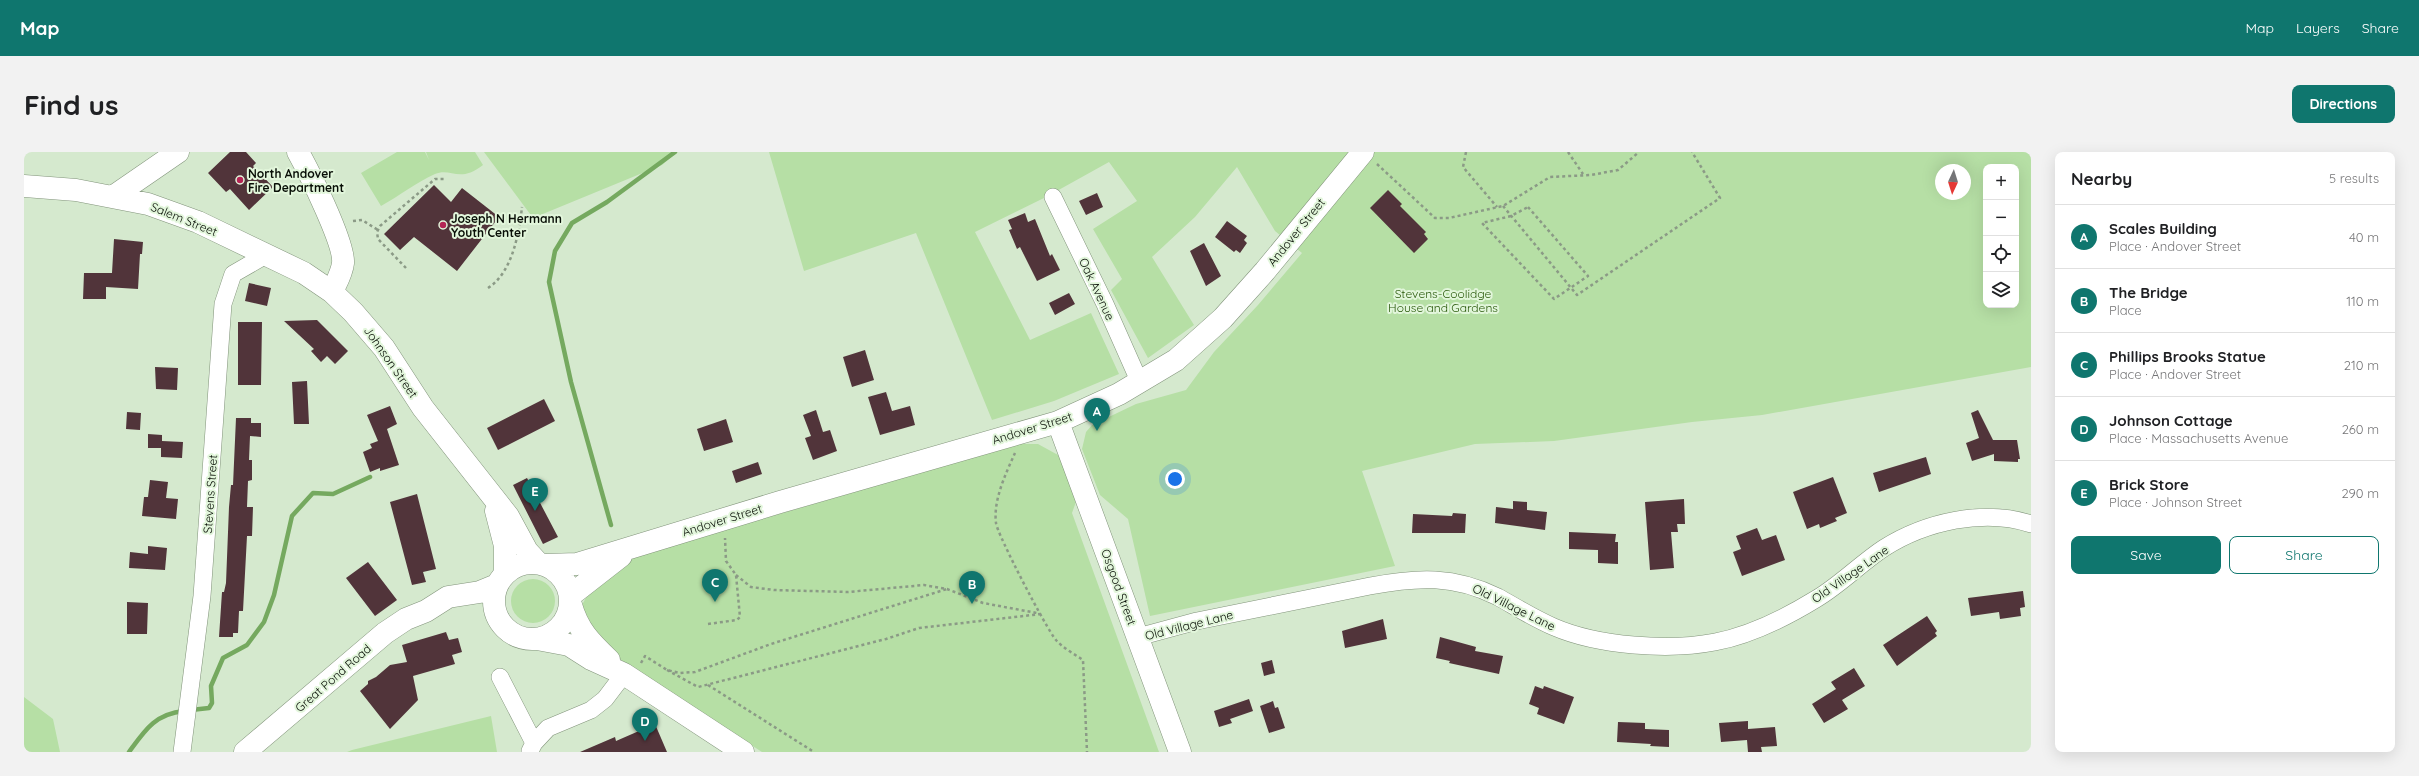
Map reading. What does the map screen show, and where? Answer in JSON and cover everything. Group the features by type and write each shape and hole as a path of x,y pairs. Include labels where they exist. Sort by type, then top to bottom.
{"street":[{"path":"114,196 178,152"},
{"path":"298,152 328,214 344,262 332,292"},
{"name":"Andover Street","path":"542,564 577,564 772,504 1058,422 1140,383 1187,352 1223,318 1362,152"},
{"name":"Salem Street","path":"24,186 76,190 114,196 148,204 198,222 304,273 332,292"},
{"name":"Oak Avenue","path":"1053,197 1105,304 1140,383"},
{"name":"Stevens Street","path":"182,752 202,596 223,304 233,274 266,255"},
{"name":"Johnson Street","path":"332,292 370,330 394,362 423,408 508,516 527,551 542,564"},
{"name":"Osgood Street","path":"1058,422 1180,752"},
{"name":"Johnson Street","path":"494,500 505,546 501,580"},
{"name":"Old Village Lane","path":"1138,637 1197,621 1370,586 1397,581 1436,579 1454,580 1480,589 1554,627 1583,636 1637,644 1694,645 1734,638 1763,628 1818,599 1884,548 1935,526 1965,519 1991,518 2020,520 2031,524"},
{"name":"Andover Street","path":"571,600 634,547"},
{"path":"628,677 587,638 576,622 571,600 562,577 542,564 526,563 514,567 501,580 494,605 501,624 521,637 568,645 591,659 628,677 743,752"},
{"name":"Great Pond Road","path":"245,752 385,633 406,619 426,610 448,597 480,592 501,580"},
{"path":"537,639 547,636 563,624 571,600"},
{"name":"Great Pond Road","path":"426,610 461,607 479,609 501,624"},
{"path":"500,677 532,747 548,728 591,710 628,677"}],"path":[{"path":"1362,152 1392,176 1422,208 1435,218 1449,218 1503,206 1550,177 1583,174 1591,175 1618,170 1639,152"},
{"path":"1466,152 1464,167 1497,207"},
{"path":"1568,152 1583,174"},
{"path":"1503,206 1572,287 1577,295 1720,198 1692,152"},
{"path":"406,268 378,239 378,230 435,179 445,179"},
{"path":"488,288 496,283 502,276 513,251 522,207"},
{"path":"1528,207 1588,276 1572,287 1554,298 1482,223 1512,216 1528,207"},
{"path":"353,220 362,220 378,230"},
{"path":"1016,452 1005,476 997,506 996,523 1004,543 1055,640 1083,660 1087,752"},
{"path":"725,533 726,561 736,575 751,587 774,590 848,592 924,585 947,589 983,603 1041,614"},
{"path":"708,624 737,620 740,616 736,575"},
{"path":"667,670 680,673 695,672 771,644 947,589"},
{"path":"628,677 645,656 698,687 878,641 919,628 1041,614"},
{"path":"708,685 814,752"}],"green space":[{"path":"397,152 425,152 429,160 426,152 475,152 483,165 475,171 468,173 456,174 441,172 435,174 381,206 361,173"},
{"path":"484,152 677,152 662,165 533,218"},
{"name":"Stevens-Coolidge House and Gardens","path":"769,152 2031,152 2031,367 1762,415 1692,422 1554,441 1475,444 1362,471 1395,566 1150,616 1128,519 1100,495 1082,449 1086,432 1092,425 1136,404 1186,390 1214,352 1258,305 1302,253 1275,231 1237,167 1195,217 1152,257 1194,325 1148,358 1111,290 1122,279 1093,229 1137,201 1109,162 1046,197 975,232 1030,340 1091,313 1119,374 1054,401 992,420 916,233 804,271"},
{"path":"1019,444 1038,444 1058,455 1068,473 1077,499 1072,513 1159,752 762,752 629,666 598,642 581,608 591,590 605,576 639,555"},
{"path":"529,579 537,579 542,580 549,585 554,592 554,610 549,617 542,622 529,623 521,620 514,613 511,605 511,597 514,589 521,582"},
{"path":"24,697 53,719 60,752 24,752"},
{"path":"491,716 497,752 347,752 352,750"}],"building":[{"name":"North Andover Fire Department","path":"230,152 246,152 256,163 253,166 273,187 249,210 230,189 226,192 208,173"},
{"name":"Joseph N Hermann Youth Center","path":"434,185 451,202 462,188 499,217 457,271 414,237 400,250 384,234"},
{"path":"1388,190 1402,204 1400,206 1426,232 1424,234 1428,239 1414,253 1370,208"},
{"path":"1097,193 1103,207 1086,215 1079,201"},
{"path":"1025,213 1028,222 1035,219 1050,256 1052,254 1060,270 1037,281 1020,247 1017,249 1009,230 1012,229 1008,220"},
{"path":"1227,221 1247,236 1244,240 1247,243 1240,253 1236,250 1234,252 1215,237"},
{"path":"114,239 143,242 142,254 140,254 138,289 106,287 106,299 83,299 84,273 112,273"},
{"path":"1204,243 1221,276 1206,286 1190,251"},
{"path":"249,283 271,288 267,306 245,301"},
{"path":"1069,293 1075,304 1055,315 1049,303"},
{"path":"317,320 348,351 335,364 327,356 321,362 311,351 314,349 284,321"},
{"path":"238,322 262,322 261,385 238,385"},
{"path":"865,350 874,380 852,387 843,357"},
{"path":"155,367 178,368 177,390 156,389"},
{"path":"307,381 309,424 294,424 292,382"},
{"path":"886,392 892,411 910,406 915,425 880,435 868,397"},
{"path":"544,399 555,421 498,450 487,428"},
{"path":"390,406 397,424 387,429 399,465 380,471 380,468 370,472 363,452 372,448 370,444 378,441 367,415"},
{"path":"816,410 823,432 830,430 837,451 813,460 805,438 811,436 803,415"},
{"path":"1978,410 1993,440 2017,440 2020,459 2018,459 2018,462 1994,461 1994,454 1972,461 1966,443 1979,438 1971,413"},
{"path":"127,412 141,413 140,430 126,429"},
{"path":"236,418 251,418 251,423 261,423 261,437 250,436 249,460 252,460 252,480 248,481 247,507 253,507 252,536 247,536 243,611 239,611 238,633 233,633 233,637 219,637 222,592 224,592 226,583 229,507 231,485 233,485"},
{"path":"726,419 733,442 704,451 697,429"},
{"path":"148,434 162,435 162,441 183,442 182,458 161,457 161,448 148,448"},
{"path":"1926,457 1931,474 1879,492 1873,473"},
{"path":"758,462 762,474 736,483 732,471"},
{"path":"1833,477 1847,513 1835,518 1837,521 1820,528 1819,524 1807,529 1793,492"},
{"path":"527,478 558,537 543,544 513,485"},
{"path":"150,480 168,482 166,498 178,499 176,519 142,516 144,497 148,497"},
{"path":"417,494 436,569 423,572 426,582 412,585 390,502"},
{"path":"1684,499 1685,524 1677,524 1678,532 1671,532 1674,568 1650,570 1645,502"},
{"path":"1513,501 1527,502 1527,510 1547,512 1545,530 1495,523 1496,507 1513,509"},
{"path":"1453,513 1466,514 1465,533 1412,533 1413,514 1452,516"},
{"path":"1757,528 1762,540 1776,535 1785,560 1742,576 1733,552 1741,549 1736,536"},
{"path":"1569,532 1616,534 1615,542 1618,542 1618,564 1598,563 1598,550 1569,549"},
{"path":"148,546 167,548 165,570 129,568 130,552 148,554"},
{"path":"368,562 397,600 375,616 346,578"},
{"path":"2023,591 2025,607 2020,608 2021,616 2000,619 1999,612 1971,616 1968,598"},
{"path":"127,602 148,603 147,634 127,634"},
{"path":"1927,616 1937,631 1935,633 1937,636 1897,666 1883,645"},
{"path":"1383,619 1387,639 1345,648 1342,631"},
{"path":"446,632 449,640 458,638 462,652 452,655 455,664 413,676 418,700 390,729 360,691 368,684 368,681 376,677 390,665 407,662 402,645"},
{"path":"1440,637 1476,647 1475,651 1503,656 1499,674 1449,663 1450,661 1436,658"},
{"path":"1272,660 1275,673 1264,676 1261,663"},
{"path":"1854,668 1865,686 1842,700 1848,709 1824,723 1812,704 1836,689 1831,682"},
{"path":"1535,686 1543,689 1544,686 1574,697 1564,724 1537,714 1539,708 1529,704"},
{"path":"1249,699 1253,711 1230,719 1232,723 1219,727 1214,711"},
{"path":"1273,701 1275,708 1278,707 1285,728 1269,733 1260,706"},
{"path":"1748,721 1748,729 1775,727 1777,746 1761,747 1762,752 1748,752 1747,740 1721,742 1719,723"},
{"path":"1618,722 1645,723 1645,729 1669,730 1669,747 1650,746 1651,744 1617,742"},
{"path":"655,724 667,752 580,752 615,737 616,741"}],"waterway":[{"path":"611,525 571,382 549,282 555,251 572,223 607,202 675,152"},
{"path":"191,710 209,708 212,703 211,686 223,658 247,645 264,622 274,595 292,516 313,493 333,494 370,477"},
{"path":"129,752 146,730 158,719 184,711"}],"place":[{"name":"North Andover Fire Department","path":"240,180"},
{"name":"Joseph N Hermann Youth Center","path":"443,225"},
{"name":"Scales Building","path":"1097,431"},
{"name":"Brick Store","path":"535,511"},
{"name":"Phillips Brooks Statue","path":"715,602"},
{"name":"The Bridge","path":"972,604"},
{"name":"Johnson Cottage","path":"645,741"}]}
